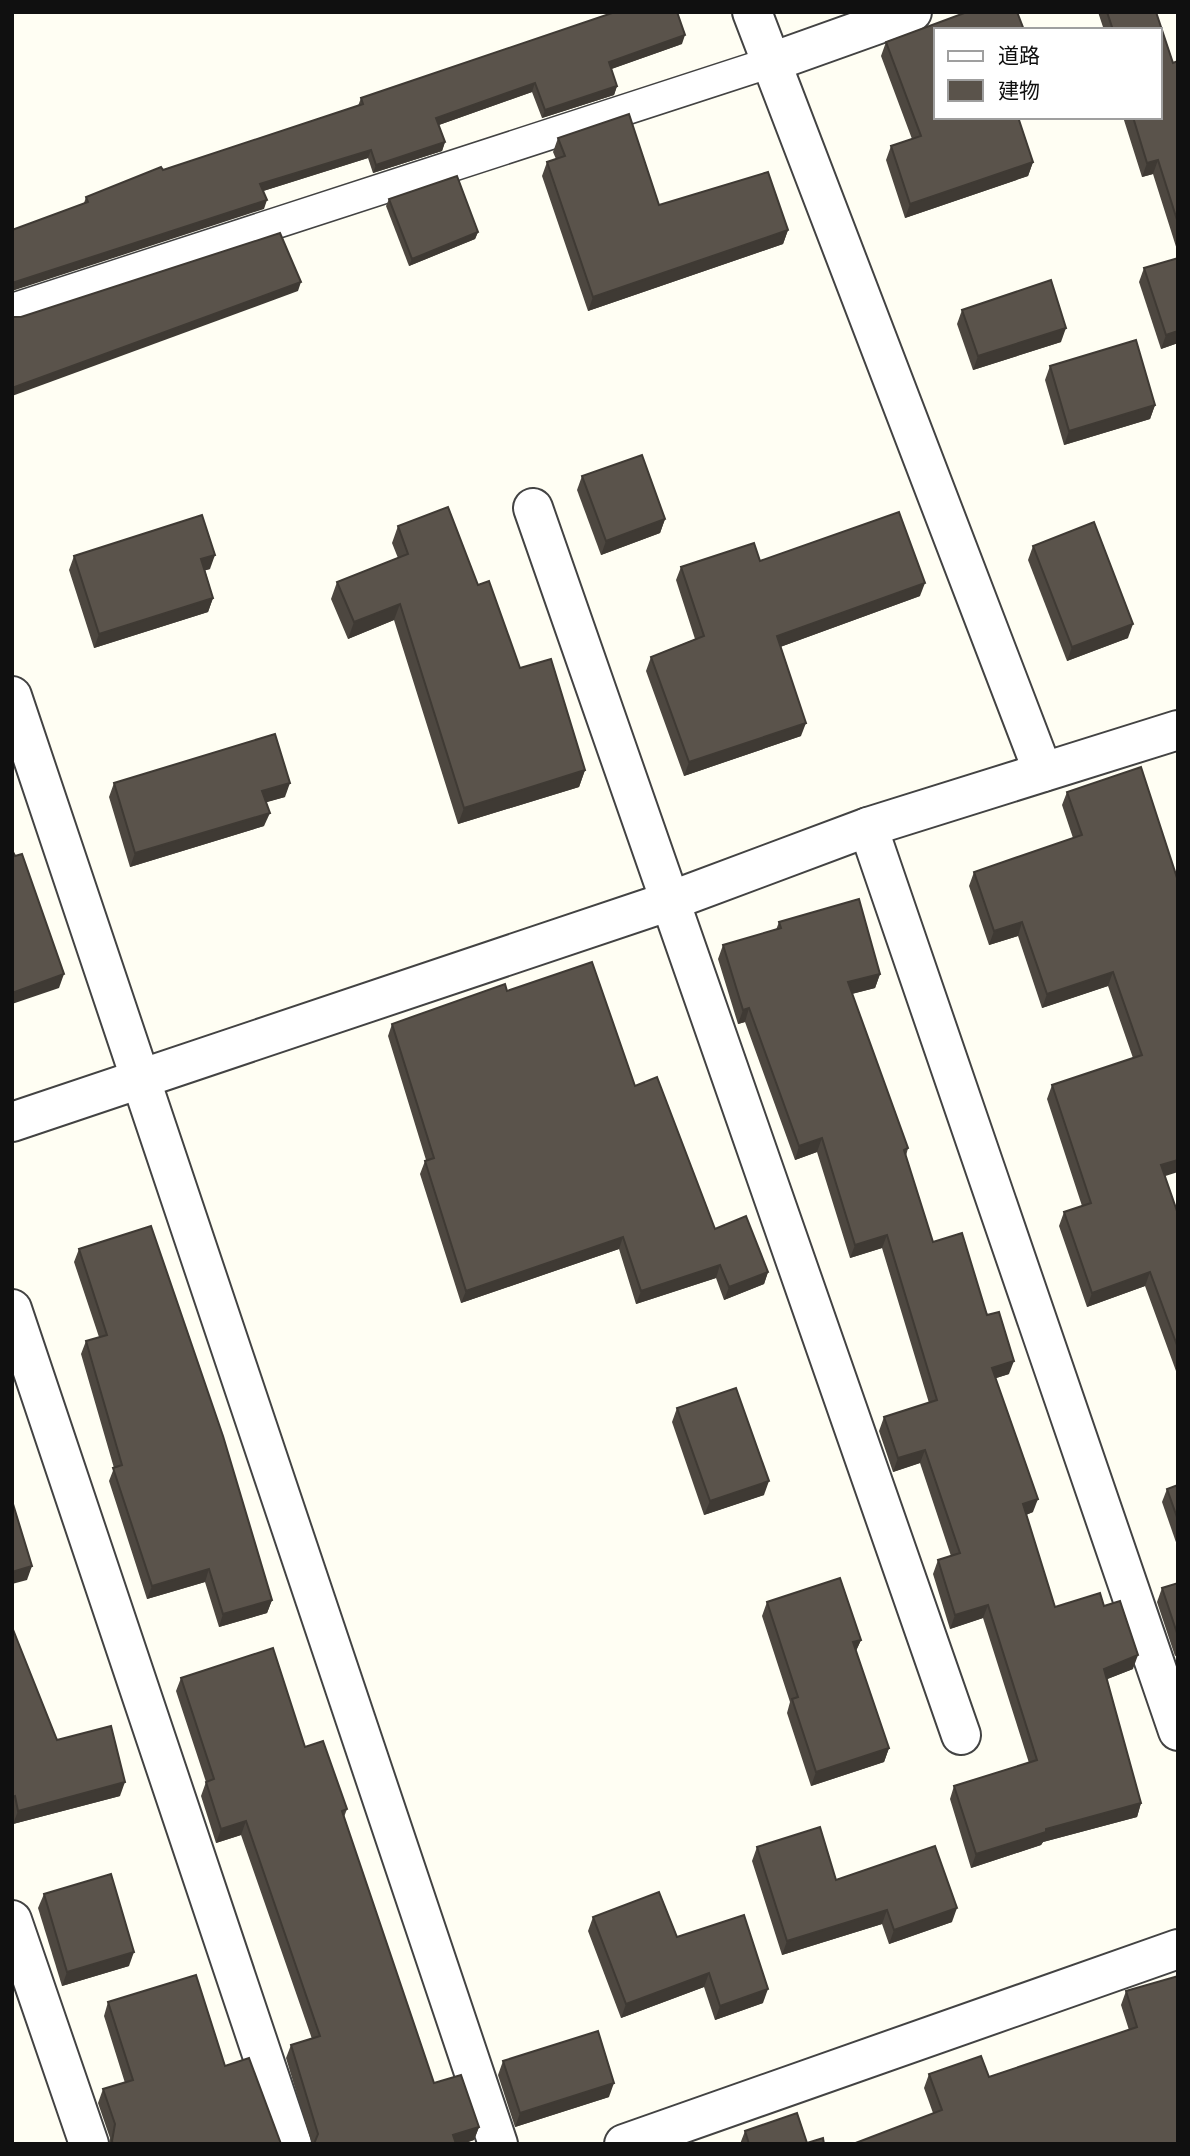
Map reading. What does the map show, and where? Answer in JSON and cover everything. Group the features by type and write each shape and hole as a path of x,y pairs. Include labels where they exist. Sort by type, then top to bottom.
{"street":[{"path":"752,12 1043,772"},
{"path":"772,62 912,12"},
{"path":"533,508 961,1735"},
{"path":"12,696 498,2144"},
{"path":"12,1122 670,901 868,827 1178,730"},
{"path":"868,827 1176,1716"},
{"path":"12,1310 292,2144"},
{"path":"12,1920 89,2144"},
{"path":"624,2144 1178,1949"}],"lane":[{"path":"12,309 772,62"}],"building":[{"path":"615,12 677,12 685,35 609,62 617,86 545,110 535,83 436,118 445,142 376,165 371,150 260,184 267,200 12,283 12,230 88,202 86,197 161,167 163,170 363,104 361,98"},
{"path":"967,12 1017,12 1023,28 934,28 934,119 1019,119 1033,162 910,204 891,146 921,136 886,42"},
{"path":"1107,12 1156,12 1161,28 1112,28"},
{"path":"1162,30 1173,63 1178,61 1178,223 1158,160 1147,163 1134,119 1162,119"},
{"path":"629,114 659,205 768,172 788,230 593,297 547,162 565,156 558,138"},
{"path":"457,176 478,232 412,259 389,199"},
{"path":"280,233 301,282 12,388 12,317 21,317"},
{"path":"1178,258 1178,331 1166,335 1144,268"},
{"path":"1051,280 1066,328 978,356 962,310"},
{"path":"1136,340 1155,405 1069,431 1050,366"},
{"path":"642,455 665,519 606,541 582,476"},
{"path":"448,507 478,585 489,581 520,668 551,659 585,770 464,808 400,604 354,622 337,582 408,554 398,526"},
{"path":"899,512 925,583 777,636 806,723 689,762 651,657 704,636 681,567 754,543 760,561"},
{"path":"202,515 215,555 201,559 213,598 99,634 74,556"},
{"path":"1094,522 1133,624 1072,647 1033,546"},
{"path":"275,734 290,783 262,791 270,813 135,853 114,783"},
{"path":"1141,767 1178,881 1178,1160 1161,1165 1178,1214 1178,1348 1150,1272 1092,1293 1064,1212 1091,1203 1052,1085 1142,1055 1113,972 1047,994 1022,922 994,931 974,872 1082,835 1067,792"},
{"path":"12,850 15,856 22,854 64,974 12,993"},
{"path":"859,899 880,974 848,982 908,1148 904,1150 933,1242 962,1233 987,1315 999,1312 1014,1361 992,1368 1038,1499 1023,1504 1055,1607 1100,1593 1104,1606 1120,1601 1138,1655 1104,1669 1141,1803 1046,1829 1046,1832 976,1854 954,1786 1037,1760 988,1605 955,1615 938,1560 960,1553 925,1450 898,1458 884,1417 937,1400 887,1235 855,1245 822,1138 799,1146 749,1008 743,1010 723,945 781,928 779,922"},
{"path":"592,962 635,1086 657,1077 715,1229 746,1216 768,1272 729,1287 720,1265 641,1291 623,1237 466,1291 425,1161 434,1158 392,1024 505,984 507,991"},
{"path":"151,1226 223,1436 272,1600 223,1614 209,1569 152,1586 113,1468 122,1465 86,1341 107,1335 79,1249"},
{"path":"736,1388 769,1481 710,1501 677,1408"},
{"path":"1178,1485 1178,1520 1167,1489"},
{"path":"12,1504 32,1566 12,1572"},
{"path":"840,1578 861,1640 853,1642 889,1748 816,1772 792,1699 798,1697 767,1602"},
{"path":"1178,1583 1178,1636 1162,1588"},
{"path":"12,1627 57,1740 111,1726 125,1782 18,1811 15,1796 12,1797"},
{"path":"273,1648 305,1747 323,1741 347,1809 342,1811 434,2083 461,2075 479,2127 453,2135 456,2144 314,2144 318,2134 291,2045 320,2036 246,1821 221,1829 206,1782 214,1779 181,1678"},
{"path":"820,1827 836,1880 935,1846 957,1908 894,1930 887,1910 787,1941 757,1847"},
{"path":"111,1874 134,1952 67,1972 44,1894"},
{"path":"659,1892 677,1937 744,1915 768,1989 720,2006 709,1973 626,2004 593,1917"},
{"path":"196,1975 225,2066 249,2058 281,2144 113,2144 115,2124 103,2089 133,2080 108,2002"},
{"path":"1178,1976 1178,2144 853,2144 942,2110 929,2074 981,2056 989,2077 1137,2027 1126,1991"},
{"path":"598,2031 614,2083 520,2113 503,2061"},
{"path":"797,2113 807,2143 823,2138 824,2144 749,2144 745,2131"}]}
